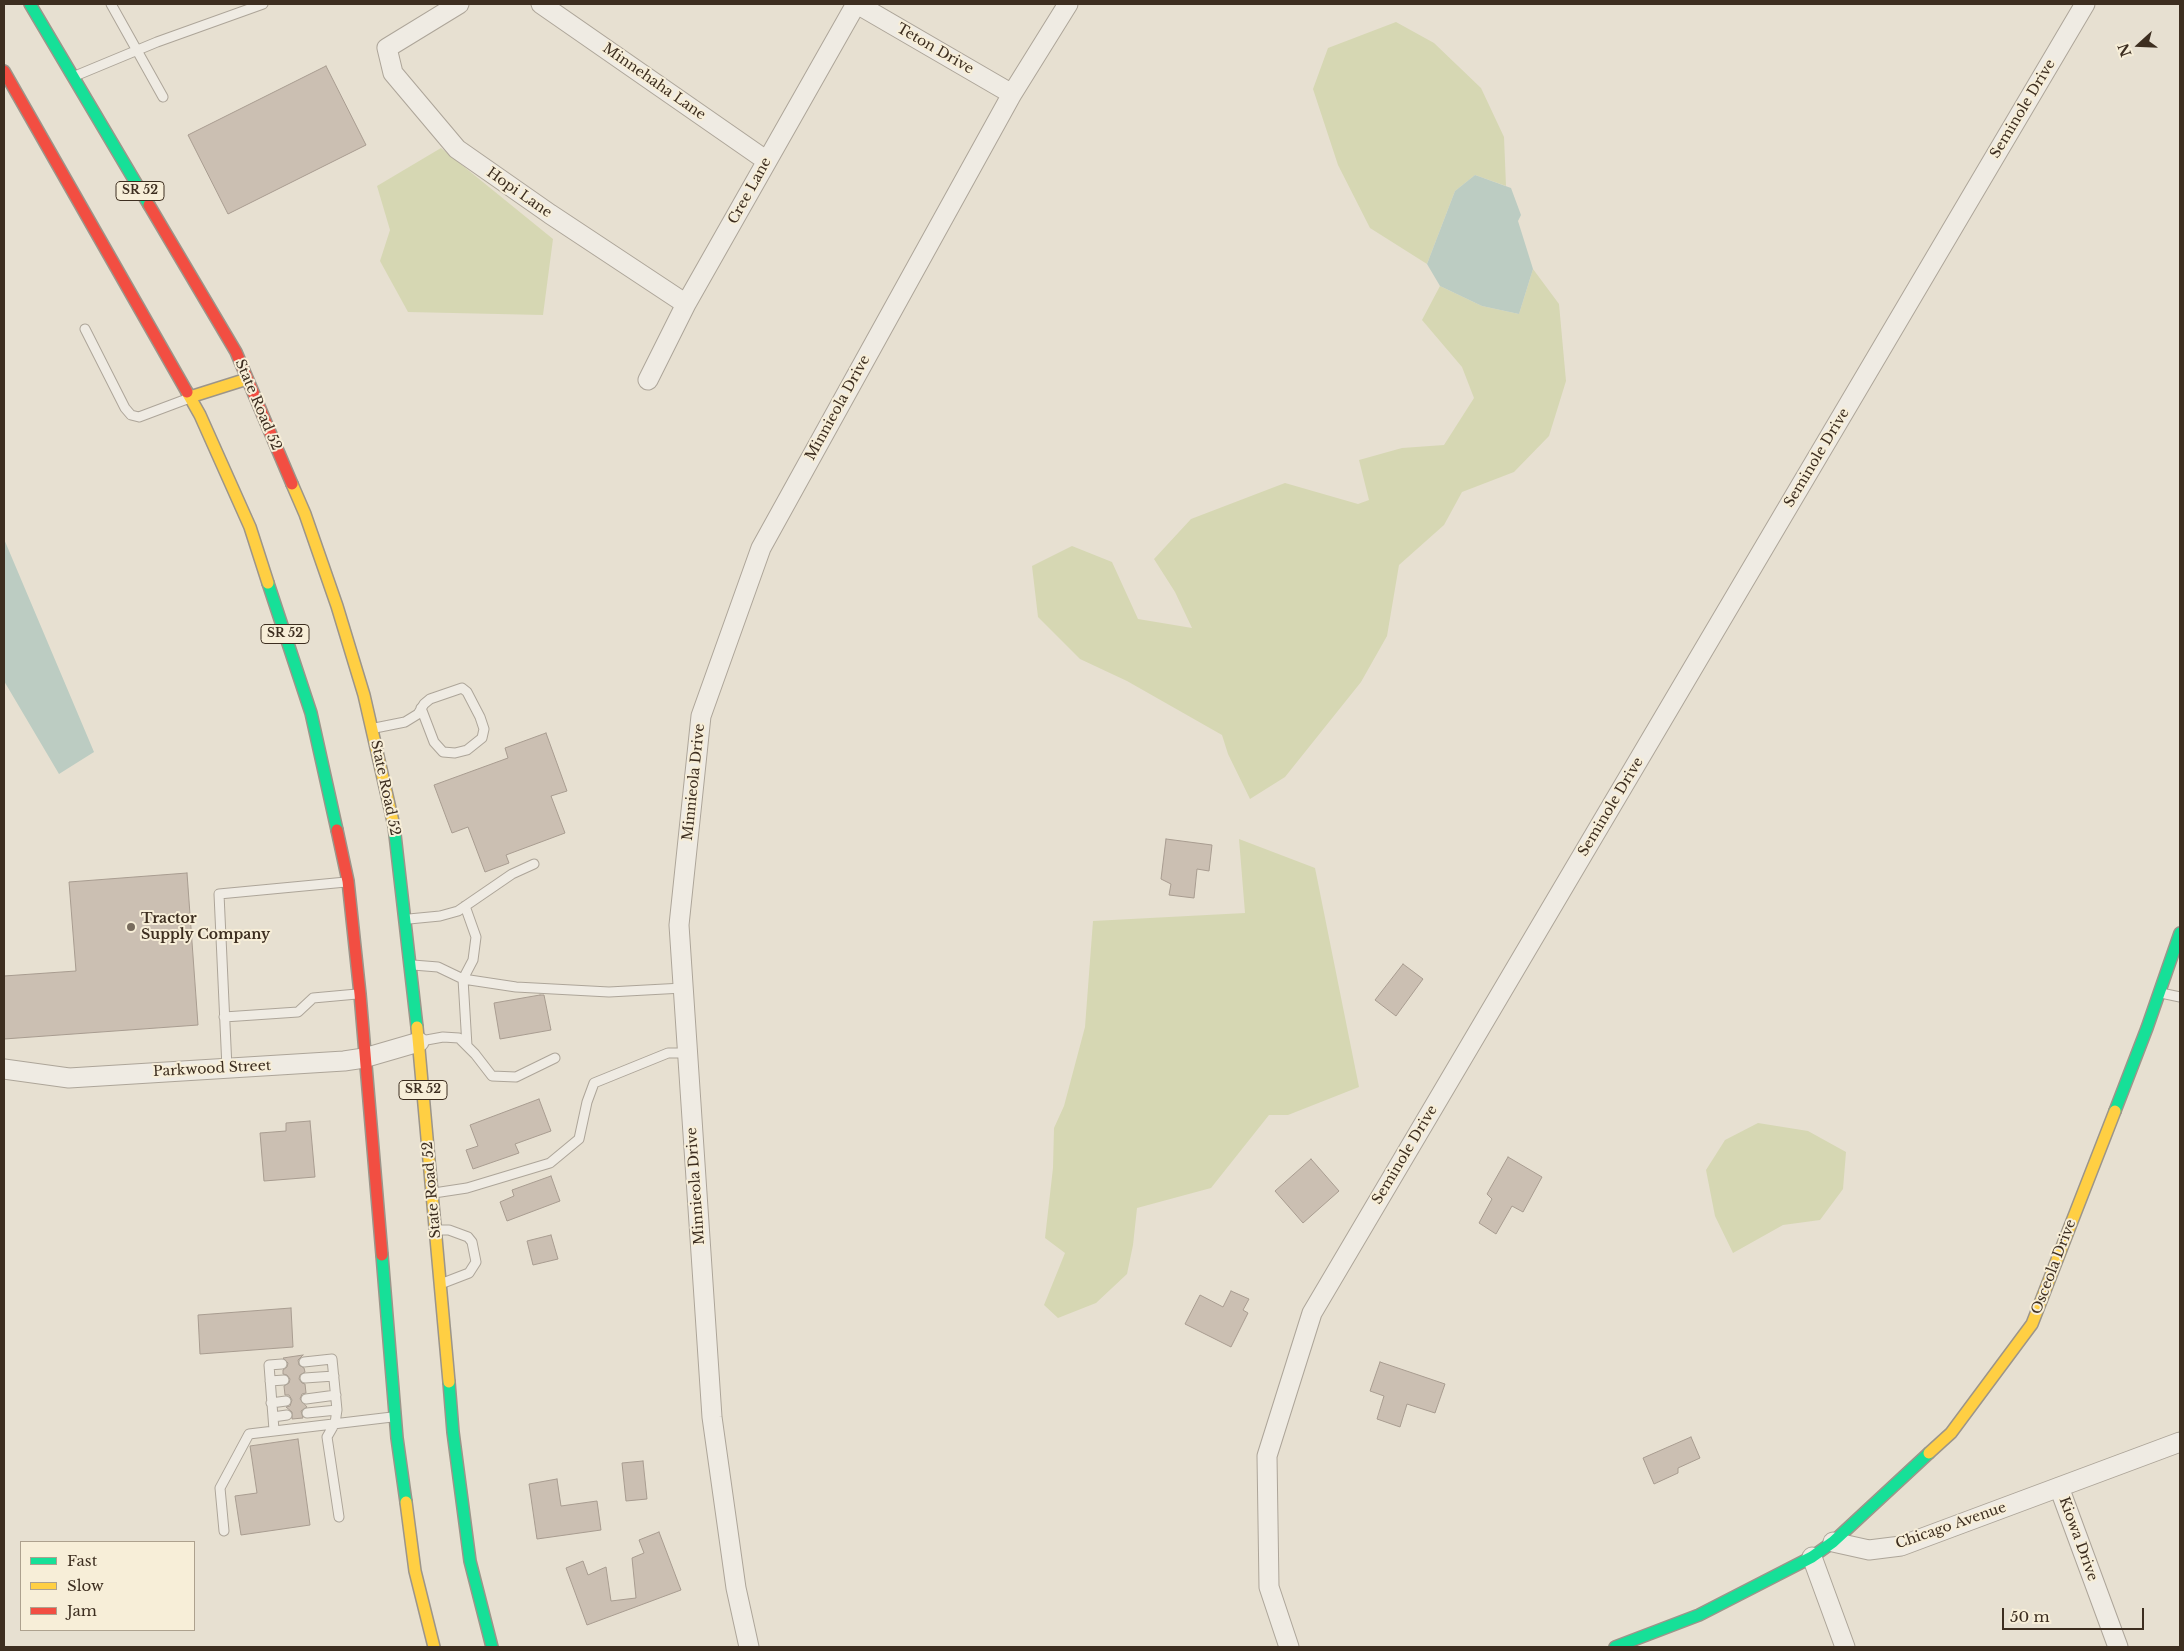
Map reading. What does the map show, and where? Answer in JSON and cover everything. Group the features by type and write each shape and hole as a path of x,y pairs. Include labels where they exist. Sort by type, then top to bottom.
{"main road":[{"name":"State Road 52","path":"30,4 236,352 305,514 337,606 364,695 394,823 419,1042 453,1432 470,1561 492,1647"},
{"name":"SR 52","path":"4,71 200,415 250,527 308,704 348,882 360,994 395,1417 415,1571 434,1647"},
{"path":"190,397 248,378"},
{"name":"Osceola Drive","path":"1833,1542 1951,1433 2032,1324 2159,993 2180,933"},
{"path":"1615,1647 1699,1615 1812,1557 1833,1542"}],"street":[{"name":"Hopi Lane","path":"459,4 387,48 393,73 457,149 550,214 686,304"},
{"name":"Minnehaha Lane","path":"541,4 767,161"},
{"name":"Cree Lane","path":"648,380 686,304 857,4"},
{"name":"Teton Drive","path":"857,4 1012,94"},
{"name":"Minnieola Drive","path":"749,1647 736,1588 712,1418 678,925 701,716 761,548 1012,94 1068,4"},
{"name":"Seminole Drive","path":"1289,1647 1269,1588 1267,1456 1312,1313 2085,4"},
{"name":"Parkwood Street","path":"4,1069 69,1078 344,1061 364,1058 419,1042"},
{"name":"Chicago Avenue","path":"1833,1542 1868,1550 1901,1546 2180,1442"},
{"name":"Kiowa Drive","path":"2059,1487 2118,1647"},
{"path":"1812,1557 1845,1647"}],"lane":[{"path":"110,4 138,50 163,97"},
{"path":"73,77 138,50 264,4"},
{"path":"85,329 125,408 131,415 139,417 190,397"},
{"path":"372,728 405,722 418,714 422,708 430,699 462,688 467,692 480,717 484,729 482,738 467,750 455,753 443,752 434,742 422,708"},
{"path":"405,920 440,916 458,911 512,874 534,864"},
{"path":"227,1068 218,894 348,882"},
{"path":"464,906 476,937 473,960 463,979 467,1046"},
{"path":"410,965 438,967 463,979 516,987 609,992 683,988"},
{"path":"2159,993 2180,997"},
{"path":"224,1017 298,1012 313,998 360,994"},
{"path":"419,1042 443,1037 459,1038 492,1076 516,1077 555,1058"},
{"path":"433,1193 467,1188 550,1163 579,1139 587,1102 594,1083 668,1053 687,1053"},
{"path":"436,1230 449,1230 468,1237 472,1242 476,1262 469,1273 440,1284"},
{"path":"304,1362 332,1359 337,1410 335,1423 327,1437 339,1517"},
{"path":"274,1430 269,1365 282,1364"},
{"path":"305,1378 334,1376"},
{"path":"270,1381 284,1380"},
{"path":"306,1399 336,1395"},
{"path":"272,1403 286,1401"},
{"path":"307,1413 337,1410"},
{"path":"273,1417 287,1416"},
{"path":"224,1531 220,1488 249,1434 395,1417"}],"green space":[{"path":"1396,22 1434,43 1481,88 1504,137 1506,186 1475,175 1455,191 1427,264 1370,228 1338,165 1313,89 1328,48"},
{"path":"441,148 553,239 543,315 408,312 380,261 390,230 377,186"},
{"path":"1533,269 1559,304 1566,381 1549,436 1514,472 1462,492 1444,525 1399,565 1387,636 1361,682 1285,777 1250,799 1228,754 1222,735 1127,681 1080,659 1038,617 1032,566 1072,546 1112,562 1138,619 1192,628 1175,592 1154,559 1191,519 1285,483 1358,504 1369,500 1359,460 1402,448 1444,445 1474,398 1462,367 1422,320 1440,286 1482,306 1519,314"},
{"path":"1239,839 1315,868 1359,1087 1288,1115 1269,1115 1211,1188 1137,1208 1133,1245 1127,1274 1096,1303 1058,1318 1044,1305 1065,1253 1045,1238 1053,1168 1054,1128 1064,1106 1085,1027 1093,921 1245,913"},
{"path":"1758,1123 1808,1131 1846,1152 1843,1189 1820,1220 1783,1225 1733,1253 1715,1216 1706,1170 1725,1140"}],"shaded area":[{"path":"1475,175 1511,188 1521,215 1518,221 1533,269 1519,314 1482,306 1440,286 1427,264 1455,191"},
{"path":"4,539 94,752 59,774 4,681"}],"building":[{"path":"326,66 366,145 228,214 188,135"},
{"path":"546,733 567,791 551,796 565,833 506,855 509,863 485,872 468,827 452,833 434,785 508,758 505,748"},
{"path":"1166,839 1212,845 1209,871 1197,869 1194,898 1169,895 1171,884 1161,879"},
{"name":"Tractor Supply Company","path":"187,873 198,1025 4,1039 4,976 76,971 69,882"},
{"path":"1403,964 1423,979 1396,1016 1375,1000"},
{"path":"544,995 551,1030 500,1039 494,1003"},
{"path":"539,1099 551,1131 515,1144 519,1153 473,1169 466,1150 478,1146 470,1125"},
{"path":"310,1121 315,1177 264,1181 260,1133 286,1131 286,1123"},
{"path":"1508,1157 1542,1177 1523,1212 1512,1206 1496,1234 1479,1223 1492,1199 1487,1194"},
{"path":"1311,1159 1339,1191 1303,1223 1275,1191"},
{"path":"551,1176 560,1201 507,1221 500,1202 514,1196 512,1190"},
{"path":"551,1235 558,1259 533,1265 527,1241"},
{"path":"1231,1291 1249,1299 1243,1310 1248,1313 1231,1347 1185,1324 1200,1295 1223,1307"},
{"path":"291,1308 293,1347 200,1354 198,1315"},
{"path":"303,1355 298,1360 299,1365 304,1368 305,1372 300,1375 299,1379 305,1384 306,1393 302,1394 300,1399 307,1407 301,1411 303,1418 292,1419 292,1412 286,1407 290,1406 292,1400 289,1395 285,1395 284,1386 289,1383 290,1379 287,1375 283,1374 283,1370 287,1367 288,1363 283,1358"},
{"path":"1380,1362 1445,1384 1435,1413 1407,1404 1400,1427 1377,1419 1384,1396 1370,1391"},
{"path":"1691,1437 1700,1458 1678,1468 1678,1473 1654,1484 1643,1458"},
{"path":"298,1439 310,1525 241,1535 235,1496 257,1493 250,1446"},
{"path":"643,1461 647,1499 626,1501 622,1463"},
{"path":"557,1479 561,1506 597,1501 601,1530 537,1539 529,1484"},
{"path":"659,1532 681,1590 587,1625 566,1568 583,1561 588,1575 606,1567 611,1601 636,1598 632,1558 644,1553 639,1540"}],"traffic: fast":[{"path":"30,4 149,205"},
{"path":"268,583 311,713 337,830"},
{"path":"394,826 417,1027"},
{"path":"2115,1111 2147,1028 2180,933"},
{"path":"382,1255 397,1438 406,1502"},
{"path":"449,1382 453,1432 470,1561 492,1647"},
{"path":"1615,1647 1699,1615 1812,1557 1833,1542 1929,1453"}],"traffic: slow":[{"path":"190,397 247,379"},
{"path":"187,392 200,415 250,527 268,583"},
{"path":"292,484 305,514 337,606 364,695 394,826"},
{"path":"417,1027 449,1382"},
{"path":"1929,1453 1951,1433 2032,1324 2115,1111"},
{"path":"406,1502 415,1571 434,1647"}],"traffic: jam":[{"path":"4,71 187,392"},
{"path":"149,205 236,352 292,484"},
{"path":"337,830 348,881 360,994 382,1255"}],"place":[{"name":"Tractor Supply Company","path":"131,927"}]}
